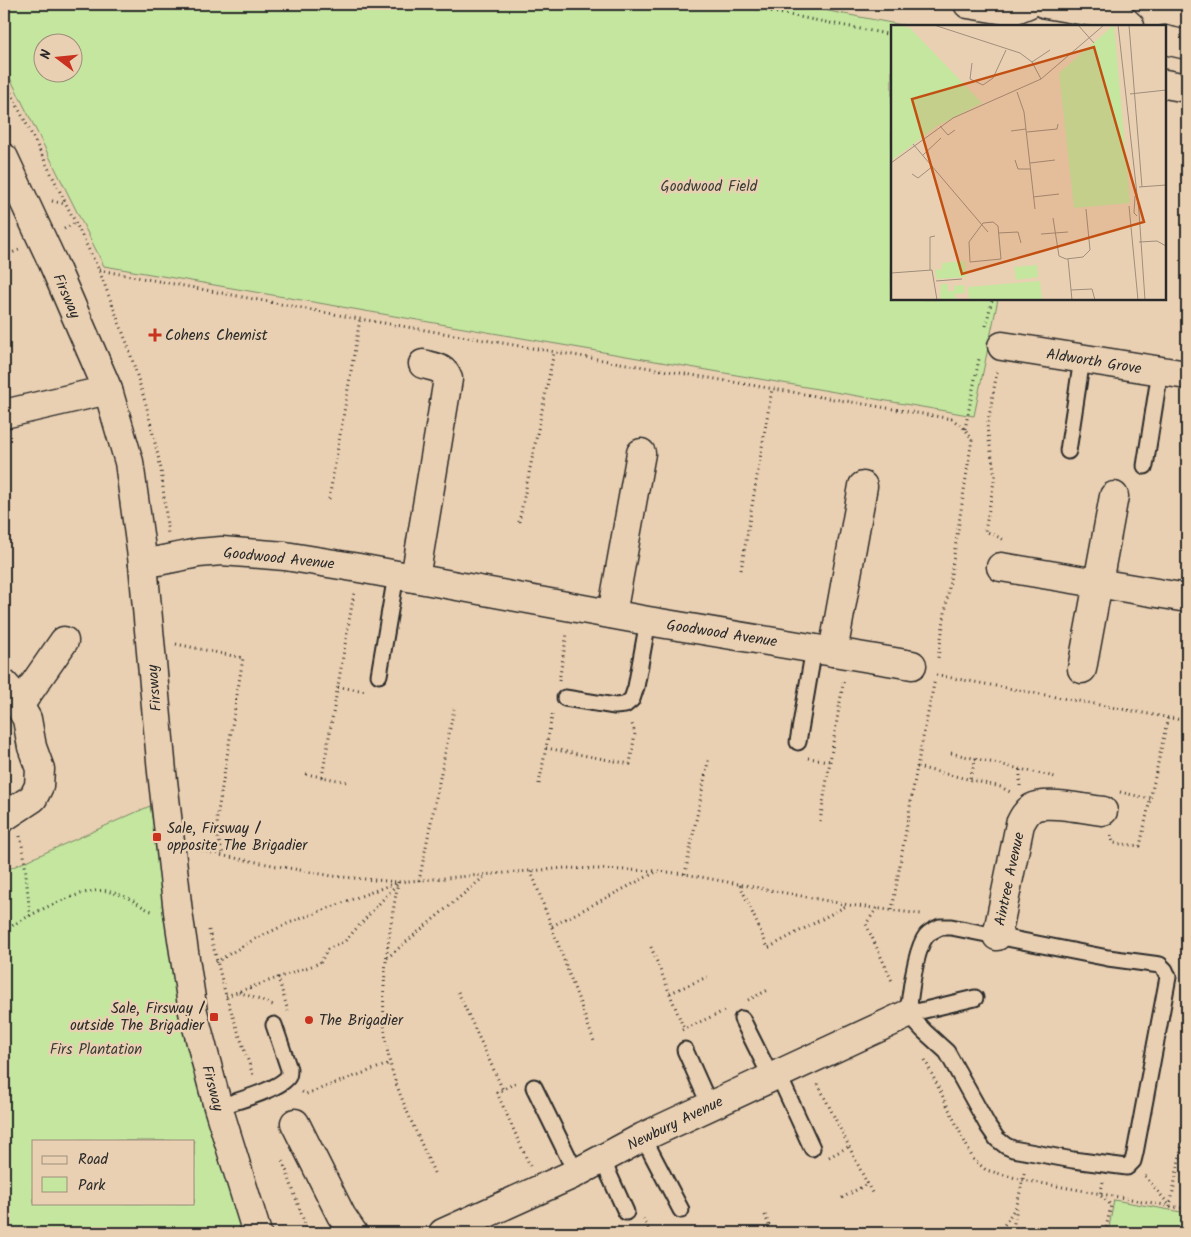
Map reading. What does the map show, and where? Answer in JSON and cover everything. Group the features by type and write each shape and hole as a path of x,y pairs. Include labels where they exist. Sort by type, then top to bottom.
{"street":[{"path":"968,4 1021,14"},
{"path":"1046,4 1120,17 1129,25"},
{"path":"1166,40 1187,45"},
{"path":"1166,84 1187,88"},
{"name":"Firsway","path":"4,158 53,263 108,390 128,462 143,564 162,772 178,912 193,1012 218,1107 257,1233"},
{"name":"Aldworth Grove","path":"989,344 1187,375"},
{"path":"406,576 448,379 446,373 441,368 423,364"},
{"path":"4,414 108,390"},
{"path":"612,614 641,452"},
{"path":"832,651 863,486"},
{"path":"1082,669 1114,496"},
{"name":"Goodwood Avenue","path":"143,564 222,551 285,556 406,576 648,621 925,665"},
{"path":"1001,567 1187,598"},
{"path":"20,706 64,641"},
{"path":"4,684 12,692 27,719 32,747 40,769 39,786 33,798 9,814"},
{"path":"1033,808 1045,805 1108,801"},
{"name":"Aintree Avenue","path":"996,936 1020,824 1026,814 1033,808"},
{"name":"Newbury Avenue","path":"452,1231 710,1106 908,1014"},
{"path":"295,1123 352,1233"}],"lane":[{"path":"1068,451 1082,359"},
{"path":"1145,466 1160,371"},
{"path":"379,675 406,576"},
{"path":"565,698 615,706 625,705 632,699 636,687 648,621"},
{"path":"798,742 832,651"},
{"path":"940,927 951,927 1108,958 1160,965 1165,970 1168,978 1133,1161 1127,1167 1013,1149 998,1139 947,1052 908,1014 920,950 925,937 940,927"},
{"path":"908,1014 975,998"},
{"path":"742,1019 812,1148"},
{"path":"218,1107 259,1093 284,1081 289,1076 289,1069 274,1025"},
{"path":"685,1050 710,1106"},
{"path":"534,1087 576,1172"},
{"path":"643,1138 681,1210"},
{"path":"602,1159 626,1212"}],"path":[{"path":"732,4 891,35"},
{"path":"4,79 99,270 360,319 952,419 965,429 972,439 925,665"},
{"path":"4,256 20,249"},
{"path":"992,300 987,428 995,476 985,531 1006,540 1001,567"},
{"path":"328,498 360,319"},
{"path":"965,429 989,344"},
{"path":"519,522 554,352"},
{"path":"741,570 772,389"},
{"path":"322,777 359,568"},
{"path":"174,635 175,654"},
{"path":"175,644 243,658 217,818 218,839 224,856"},
{"path":"820,821 832,651"},
{"path":"892,910 917,767 936,675 1187,721"},
{"path":"546,748 630,764 635,733 625,705"},
{"path":"419,881 454,709"},
{"path":"1150,799 1108,801 1113,843 1140,846 1168,717"},
{"path":"951,753 1057,778"},
{"path":"685,874 709,756"},
{"path":"970,778 976,758"},
{"path":"917,767 970,778 1001,787 1019,797 1033,808"},
{"path":"306,774 348,782"},
{"path":"9,814 24,854 30,916"},
{"path":"189,847 224,856 332,876 398,882 564,868 658,871 685,874 849,905 923,915 940,927"},
{"path":"531,871 594,1044"},
{"path":"552,926 658,871"},
{"path":"386,958 485,876"},
{"path":"398,882 386,958 384,1006 387,1044 396,1082 435,1175"},
{"path":"216,962 253,940 289,924 398,882"},
{"path":"226,996 320,962 328,949 345,941 398,882"},
{"path":"740,885 768,948 849,905"},
{"path":"4,931 50,906 88,891 105,891 116,894 131,899 146,909 159,914 178,912"},
{"path":"877,908 866,924 908,1014"},
{"path":"208,926 226,996 259,1093"},
{"path":"651,946 684,1029"},
{"path":"278,977 288,1011"},
{"path":"670,993 707,977"},
{"path":"744,1002 768,990"},
{"path":"239,992 288,1011"},
{"path":"458,992 503,1090"},
{"path":"685,1050 676,1032 727,1009"},
{"path":"274,1025 288,1011"},
{"path":"807,1061 873,1195"},
{"path":"284,1081 306,1094 391,1063"},
{"path":"534,1087 529,1076 497,1093 541,1188"},
{"path":"1133,1161 1170,1206 1187,1118"},
{"path":"1012,1233 1028,1152"},
{"path":"282,1158 308,1233"},
{"path":"1105,1233 1111,1204 1100,1195 1107,1164"},
{"path":"842,1198 867,1184"},
{"path":"999,1233 1017,1205"},
{"path":"765,1215 772,1233"}],"green space":[{"name":"Goodwood Field","path":"4,4 792,4 902,25 891,25 891,300 998,300 974,416 104,266 4,66"},
{"name":"Firs Plantation","path":"150,806 164,883 246,1233 4,1233 4,871"},
{"path":"1114,1200 1187,1213 1187,1233 1108,1233"}],"place":[{"name":"Cohens Chemist","path":"155,335"},
{"name":"Sale, Firsway / opposite The Brigadier","path":"157,837"},
{"name":"Sale, Firsway / outside The Brigadier","path":"214,1017"},
{"name":"The Brigadier","path":"309,1020"}]}
